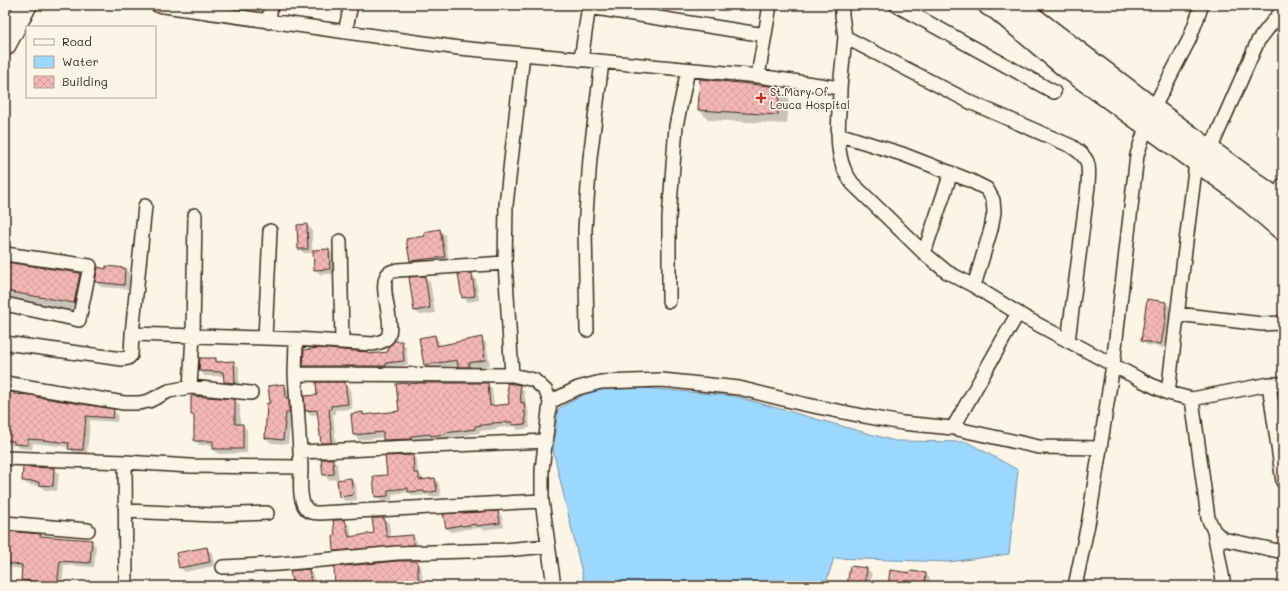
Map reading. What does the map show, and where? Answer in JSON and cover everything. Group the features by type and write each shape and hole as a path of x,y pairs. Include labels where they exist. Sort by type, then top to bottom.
{"main road":[{"path":"5,45 26,5"},
{"path":"989,5 997,9 1066,66 1150,117"},
{"path":"1016,5 1150,117 1203,156 1281,196"},
{"path":"1203,156 1233,187 1283,230"}],"street":[{"path":"157,5 459,48 758,76 840,88"},
{"path":"269,22 272,5"},
{"path":"345,32 351,5"},
{"path":"758,76 770,5"},
{"path":"842,5 845,36 840,88 838,134 840,156 844,169 852,183 924,253 947,272 974,286 1018,313 1113,366 1168,393 1192,399 1269,384 1283,384"},
{"path":"896,5 1054,92"},
{"path":"1075,586 1089,519 1113,366 1137,156 1150,117 1189,40 1202,5"},
{"path":"581,60 589,6 765,35"},
{"path":"1168,393 1177,314 1203,156 1258,41 1283,9"},
{"path":"845,36 972,103 1071,146 1081,153 1088,161 1088,186 1068,341"},
{"path":"512,375 505,263 506,205 523,54"},
{"path":"587,330 585,229 590,158 602,62"},
{"path":"669,301 669,218 676,126 688,70"},
{"path":"838,134 902,154 969,180 987,189 993,200 994,212 991,229 974,286"},
{"path":"924,253 951,173"},
{"path":"5,343 122,359 128,358 131,355 146,206"},
{"path":"190,387 193,335 195,215"},
{"path":"265,338 270,231"},
{"path":"340,241 342,341"},
{"path":"5,254 90,266 79,320 5,304"},
{"path":"132,334 193,335 342,341 373,344 379,343 386,339 388,335 389,325 385,286 386,278 390,272 398,270 505,263"},
{"path":"953,428 1018,313"},
{"path":"1177,314 1262,324 1283,323"},
{"path":"296,339 295,374 301,467 300,495 303,505 309,512 320,514 542,500"},
{"path":"295,374 512,375 534,380 546,391 550,402 542,470 542,500 554,586"},
{"path":"550,402 578,388 600,382 662,380 739,388 803,404 858,415 902,423 953,428 1039,447 1100,448"},
{"path":"5,382 124,403 149,401 169,391 190,387 251,393"},
{"path":"1269,384 1283,482"},
{"path":"1192,399 1208,518 1214,531 1224,586"},
{"path":"300,452 545,441"},
{"path":"5,458 126,462 190,466 301,467"},
{"path":"126,462 126,586"},
{"path":"126,511 214,515 268,513"},
{"path":"5,523 88,530"},
{"path":"1214,531 1222,539 1283,552"},
{"path":"223,567 279,564 397,553 505,550 548,546"}],"water":[{"path":"633,387 734,396 895,441 967,442 1018,470 1009,554 949,562 834,558 825,586 585,586 553,450 558,409 590,391"}],"building":[{"path":"700,79 779,87 778,115 698,110"},
{"path":"307,224 308,249 298,249 297,225"},
{"path":"440,229 445,257 410,261 406,239 425,236 424,232"},
{"path":"329,249 330,269 314,270 313,250"},
{"path":"5,262 80,273 74,303 5,291"},
{"path":"106,266 125,268 124,285 95,282 98,267 106,269"},
{"path":"472,273 475,296 462,298 458,274"},
{"path":"425,276 430,308 414,311 409,277"},
{"path":"1147,299 1166,302 1166,316 1161,344 1141,341"},
{"path":"435,335 437,346 482,337 485,360 469,363 469,367 458,367 457,360 424,365 419,338"},
{"path":"394,341 402,341 404,361 386,363 386,366 303,366 304,350 317,348 368,352 368,354 388,352 388,347"},
{"path":"200,358 216,358 216,362 234,361 235,383 224,382 223,372 199,371"},
{"path":"316,382 345,382 348,404 331,406 331,409 329,410 332,439 331,443 321,443 317,410 305,411 304,396 317,395"},
{"path":"488,383 490,406 509,404 507,383 520,385 521,403 524,402 526,424 512,425 512,422 492,423 475,426 475,429 445,434 411,436 411,439 383,440 383,432 353,435 351,414 363,412 363,415 399,411 396,384"},
{"path":"285,384 286,398 289,398 289,413 286,413 283,440 265,438 267,403 270,403 268,386"},
{"path":"5,391 15,393 14,394 31,395 114,409 113,418 86,416 83,450 68,449 69,443 42,440 28,439 28,445 14,444 14,441 5,440"},
{"path":"191,396 235,399 235,424 243,424 243,449 213,449 213,441 194,441 194,415 191,415"},
{"path":"413,455 414,473 419,473 419,480 435,478 437,491 425,493 424,491 408,492 408,488 388,490 388,496 375,497 373,476 387,475 385,456"},
{"path":"321,459 333,459 334,474 323,475"},
{"path":"23,467 54,468 53,486 39,485 39,482 22,481"},
{"path":"351,478 353,495 339,497 337,480"},
{"path":"498,511 500,523 476,526 476,524 461,525 446,528 443,514"},
{"path":"372,518 384,518 387,537 413,535 414,545 334,551 333,536 335,535 333,520 345,520 349,537 374,533"},
{"path":"5,531 41,534 40,536 92,540 90,563 60,561 57,586 40,586 40,582 21,580 22,565 5,563"},
{"path":"207,547 210,562 179,568 176,553"},
{"path":"397,561 417,561 419,586 373,586 372,582 349,584 350,586 335,586 334,567"},
{"path":"850,566 867,568 865,586 847,586"},
{"path":"309,569 312,586 293,586 290,571"},
{"path":"890,570 910,573 911,571 926,573 925,586 888,586"}],"place":[{"name":"St.Mary Of Leuca Hospital","path":"761,98"}]}
